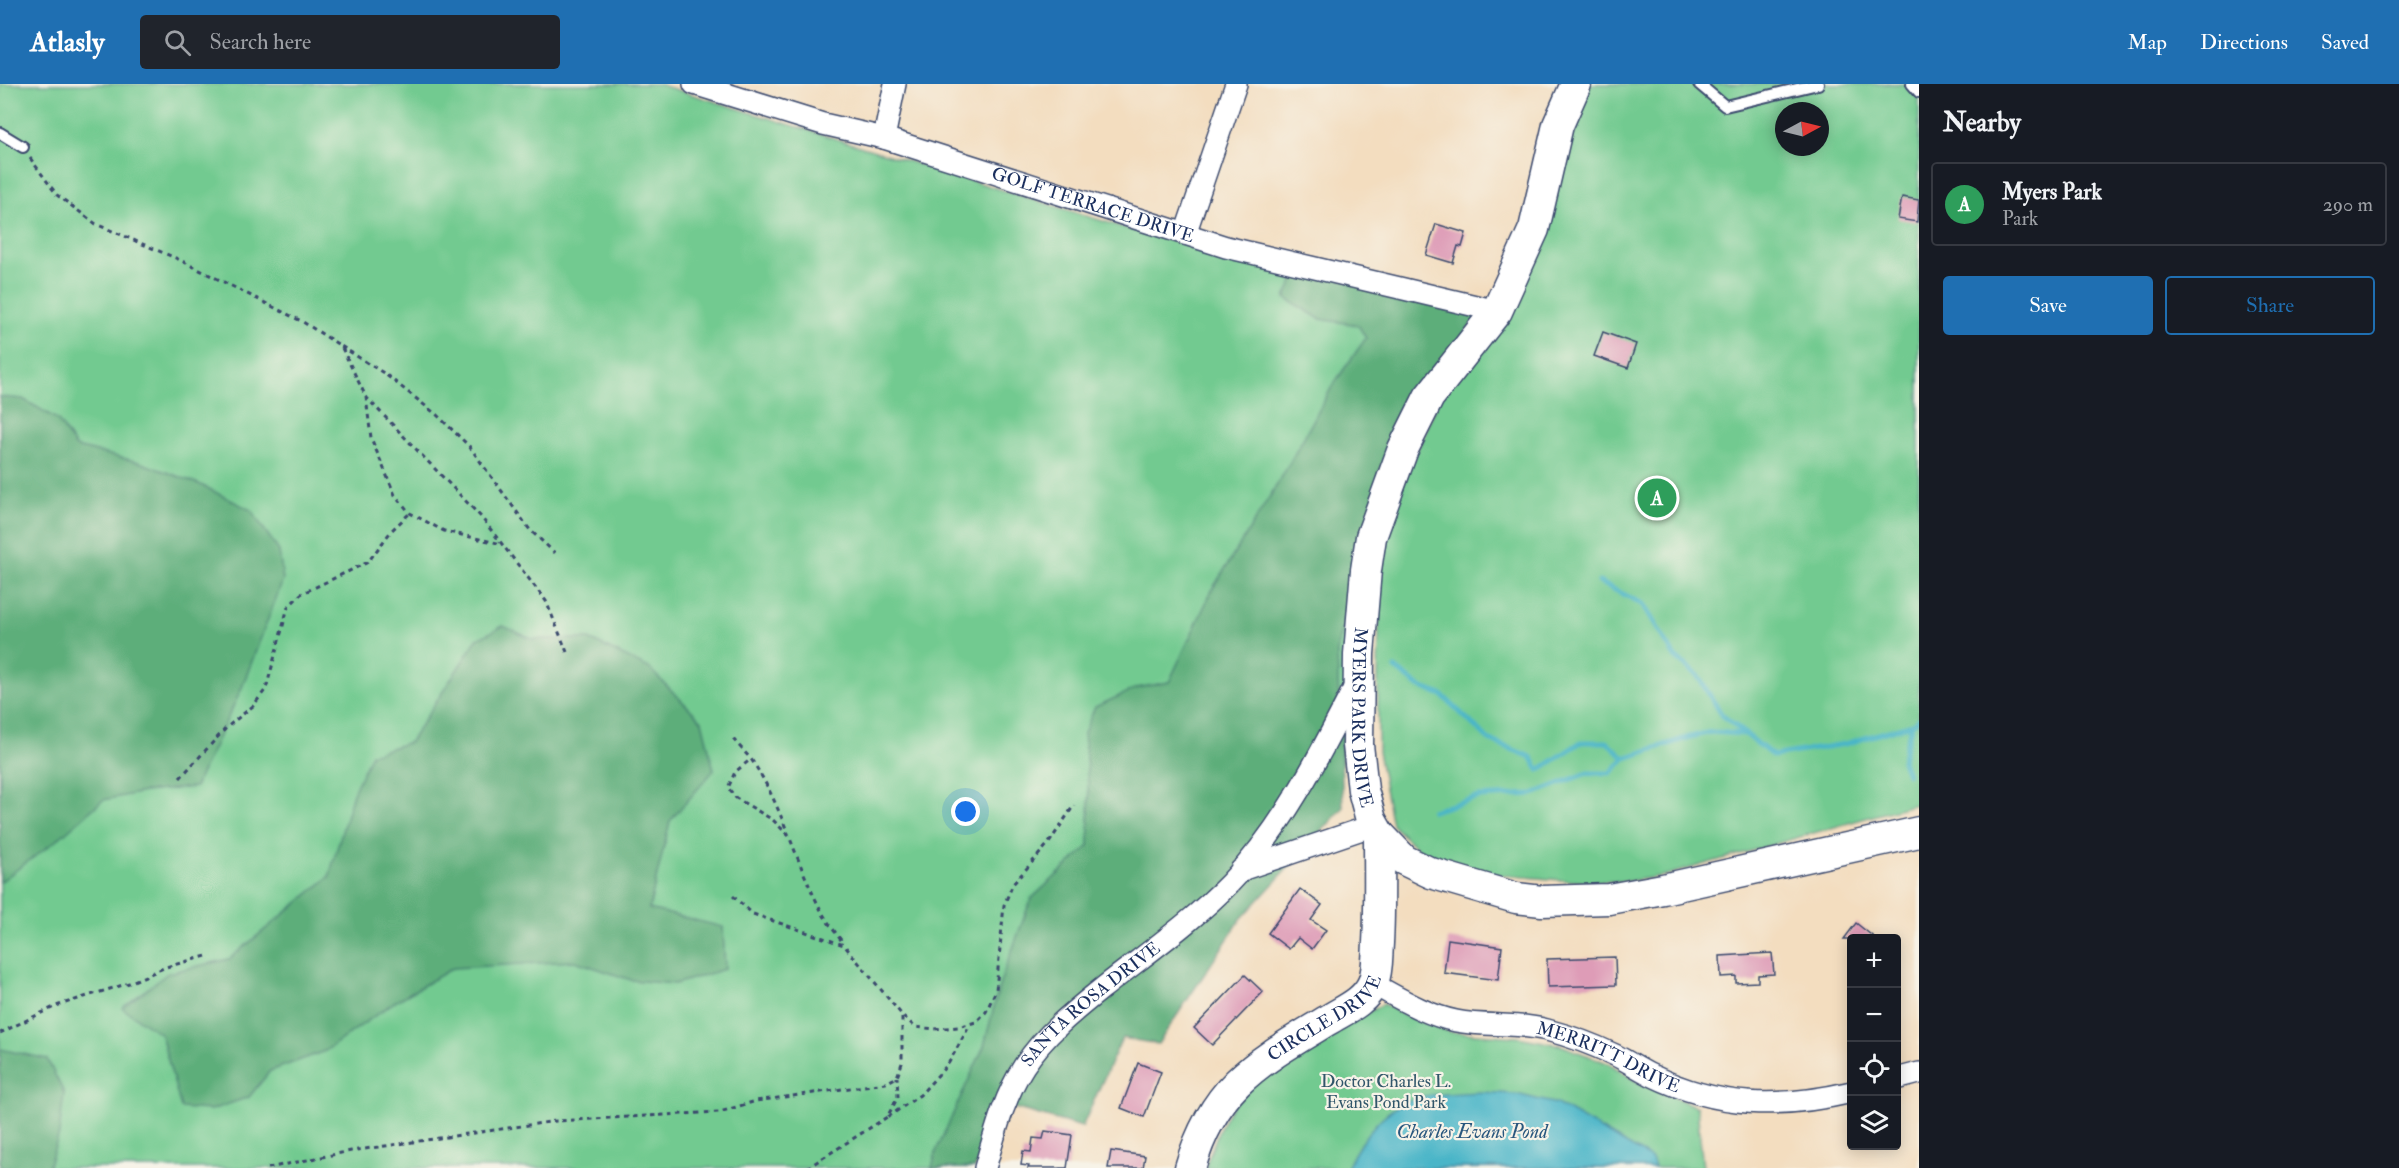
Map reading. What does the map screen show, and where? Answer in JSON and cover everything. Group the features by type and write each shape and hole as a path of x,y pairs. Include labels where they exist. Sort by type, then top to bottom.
{"street":[{"name":"GOLF TERRACE DRIVE","path":"694,84 823,124 885,138 1226,247 1497,311"},
{"path":"885,138 895,84"},
{"path":"1185,234 1236,84"},
{"path":"1553,84 1558,125"},
{"name":"MYERS PARK DRIVE","path":"1576,84 1558,125 1534,229 1497,311 1429,397 1403,449 1371,537 1366,570 1359,678 1358,745 1363,790 1376,829 1404,860 1431,873 1516,898 1542,901 1609,899 1663,890 1919,832"},
{"name":"SANTA ROSA DRIVE","path":"985,1168 1002,1110 1024,1066 1058,1024 1189,921 1240,871 1268,836 1303,783 1359,678"},
{"name":"SANTA ROSA DRIVE","path":"1240,871 1376,829"},
{"name":"CIRCLE DRIVE","path":"1190,1168 1209,1118 1248,1071 1358,1002 1373,984 1377,970 1379,919 1376,829"},
{"name":"MERRITT DRIVE","path":"1373,984 1438,1016 1458,1021 1528,1026 1580,1041 1614,1055 1650,1075 1721,1099 1752,1104 1778,1104 1847,1093"},
{"path":"1901,1078 1919,1073"}],"lane":[{"path":"1699,84 1725,106 1818,84"},
{"path":"1912,84 1919,92"},
{"path":"0,133 22,147"}],"path":[{"path":"22,147 57,195 96,224 180,260 303,322 385,374 437,415 461,438 507,496 530,530 555,553"},
{"path":"341,346 366,397 451,485 503,545 546,600 567,652"},
{"path":"366,397 371,438 395,495 410,513 444,531 503,545"},
{"path":"180,778 227,728 254,706 266,689 288,607 301,594 368,562 392,530 410,513"},
{"path":"733,739 751,759 775,798 822,913 844,945 902,1016 915,1027 935,1029 976,1022 986,1012 996,990 1004,905 1013,884 1049,843 1074,805"},
{"path":"751,759 735,772 728,788 736,798 773,820 789,836"},
{"path":"733,896 753,914 844,945"},
{"path":"0,1033 56,1006 129,983 166,967 210,955"},
{"path":"887,1117 898,1097 897,1077 902,1063 902,1016"},
{"path":"807,1168 920,1095 948,1064 971,1023"},
{"path":"268,1168 351,1151 556,1121 720,1112 756,1101 886,1083 897,1077"}],"green space":[{"path":"0,84 658,84 1145,234 1470,313 1380,454 1349,598 1342,766 1221,853 997,1094 972,1168 0,1168"},
{"path":"1586,84 1919,84 1919,803 1663,876 1630,881 1585,882 1478,873 1418,849 1392,825 1378,752 1380,584 1385,527 1442,391 1489,330"},
{"path":"1299,269 1479,315 1442,363 1381,466 1337,652 1343,808 1241,919 1158,1044 1122,1038 1082,1127 1000,1104 975,1168 932,1168 937,1149 984,1046 1000,983 1031,899 1089,846 1089,797 1084,733 1095,707 1137,688 1169,682 1213,588 1280,480 1333,385 1366,338 1358,325 1320,319 1285,298"},
{"path":"0,397 23,399 57,419 76,447 139,462 199,484 251,510 279,551 283,580 241,690 195,787 144,792 103,800 57,840 0,882"},
{"path":"503,626 532,639 589,639 649,668 702,721 714,770 670,821 649,909 723,927 725,969 675,984 631,980 575,961 453,968 393,1003 325,1051 270,1071 249,1097 211,1110 181,1108 161,1034 122,1008 168,973 229,959 329,877 353,793 371,754 410,742 477,639"},
{"name":"Doctor Charles L. Evans Pond Park","path":"1383,1004 1415,1020 1451,1032 1518,1037 1560,1045 1610,1064 1636,1081 1697,1107 1703,1168 1205,1168 1224,1120 1253,1084 1295,1053"},
{"path":"0,1049 47,1059 64,1093 59,1134 48,1168 0,1168"}],"water":[{"name":"Charles Evans Pond","path":"1481,1092 1516,1094 1557,1104 1652,1159 1655,1168 1347,1168 1369,1132 1388,1113 1400,1105 1426,1096"}],"building":[{"path":"1902,197 1919,200 1917,222 1898,219"},
{"path":"1436,224 1466,233 1462,247 1458,246 1453,263 1426,255"},
{"path":"1603,332 1636,344 1628,368 1594,356"},
{"path":"1300,889 1322,905 1311,920 1326,930 1312,949 1298,938 1289,949 1268,933"},
{"path":"1856,923 1870,934 1848,934"},
{"path":"1448,939 1502,947 1498,980 1444,973"},
{"path":"1772,953 1774,974 1758,975 1758,982 1736,983 1736,976 1721,977 1720,956"},
{"path":"1615,957 1616,985 1548,987 1547,959"},
{"path":"1245,975 1263,992 1212,1045 1194,1028"},
{"path":"1138,1063 1161,1072 1144,1117 1121,1108"},
{"path":"1045,1131 1072,1135 1067,1168 1028,1168 1029,1166 1021,1165 1023,1151 1031,1152 1033,1138 1043,1139"},
{"path":"1111,1151 1145,1156 1143,1168 1108,1168"}],"waterway":[{"path":"1599,582 1643,604 1675,657 1697,675 1722,715 1773,756 1845,744 1912,724 1919,719"},
{"path":"1395,668 1420,687 1442,695 1489,740 1531,757 1539,770 1581,742 1607,742 1625,758"},
{"path":"1907,774 1902,761 1912,724"},
{"path":"1432,811 1479,797 1533,794 1587,773 1610,773 1625,758 1690,737 1711,732 1744,734"}],"place":[{"name":"Myers Park","path":"1657,498"}]}
